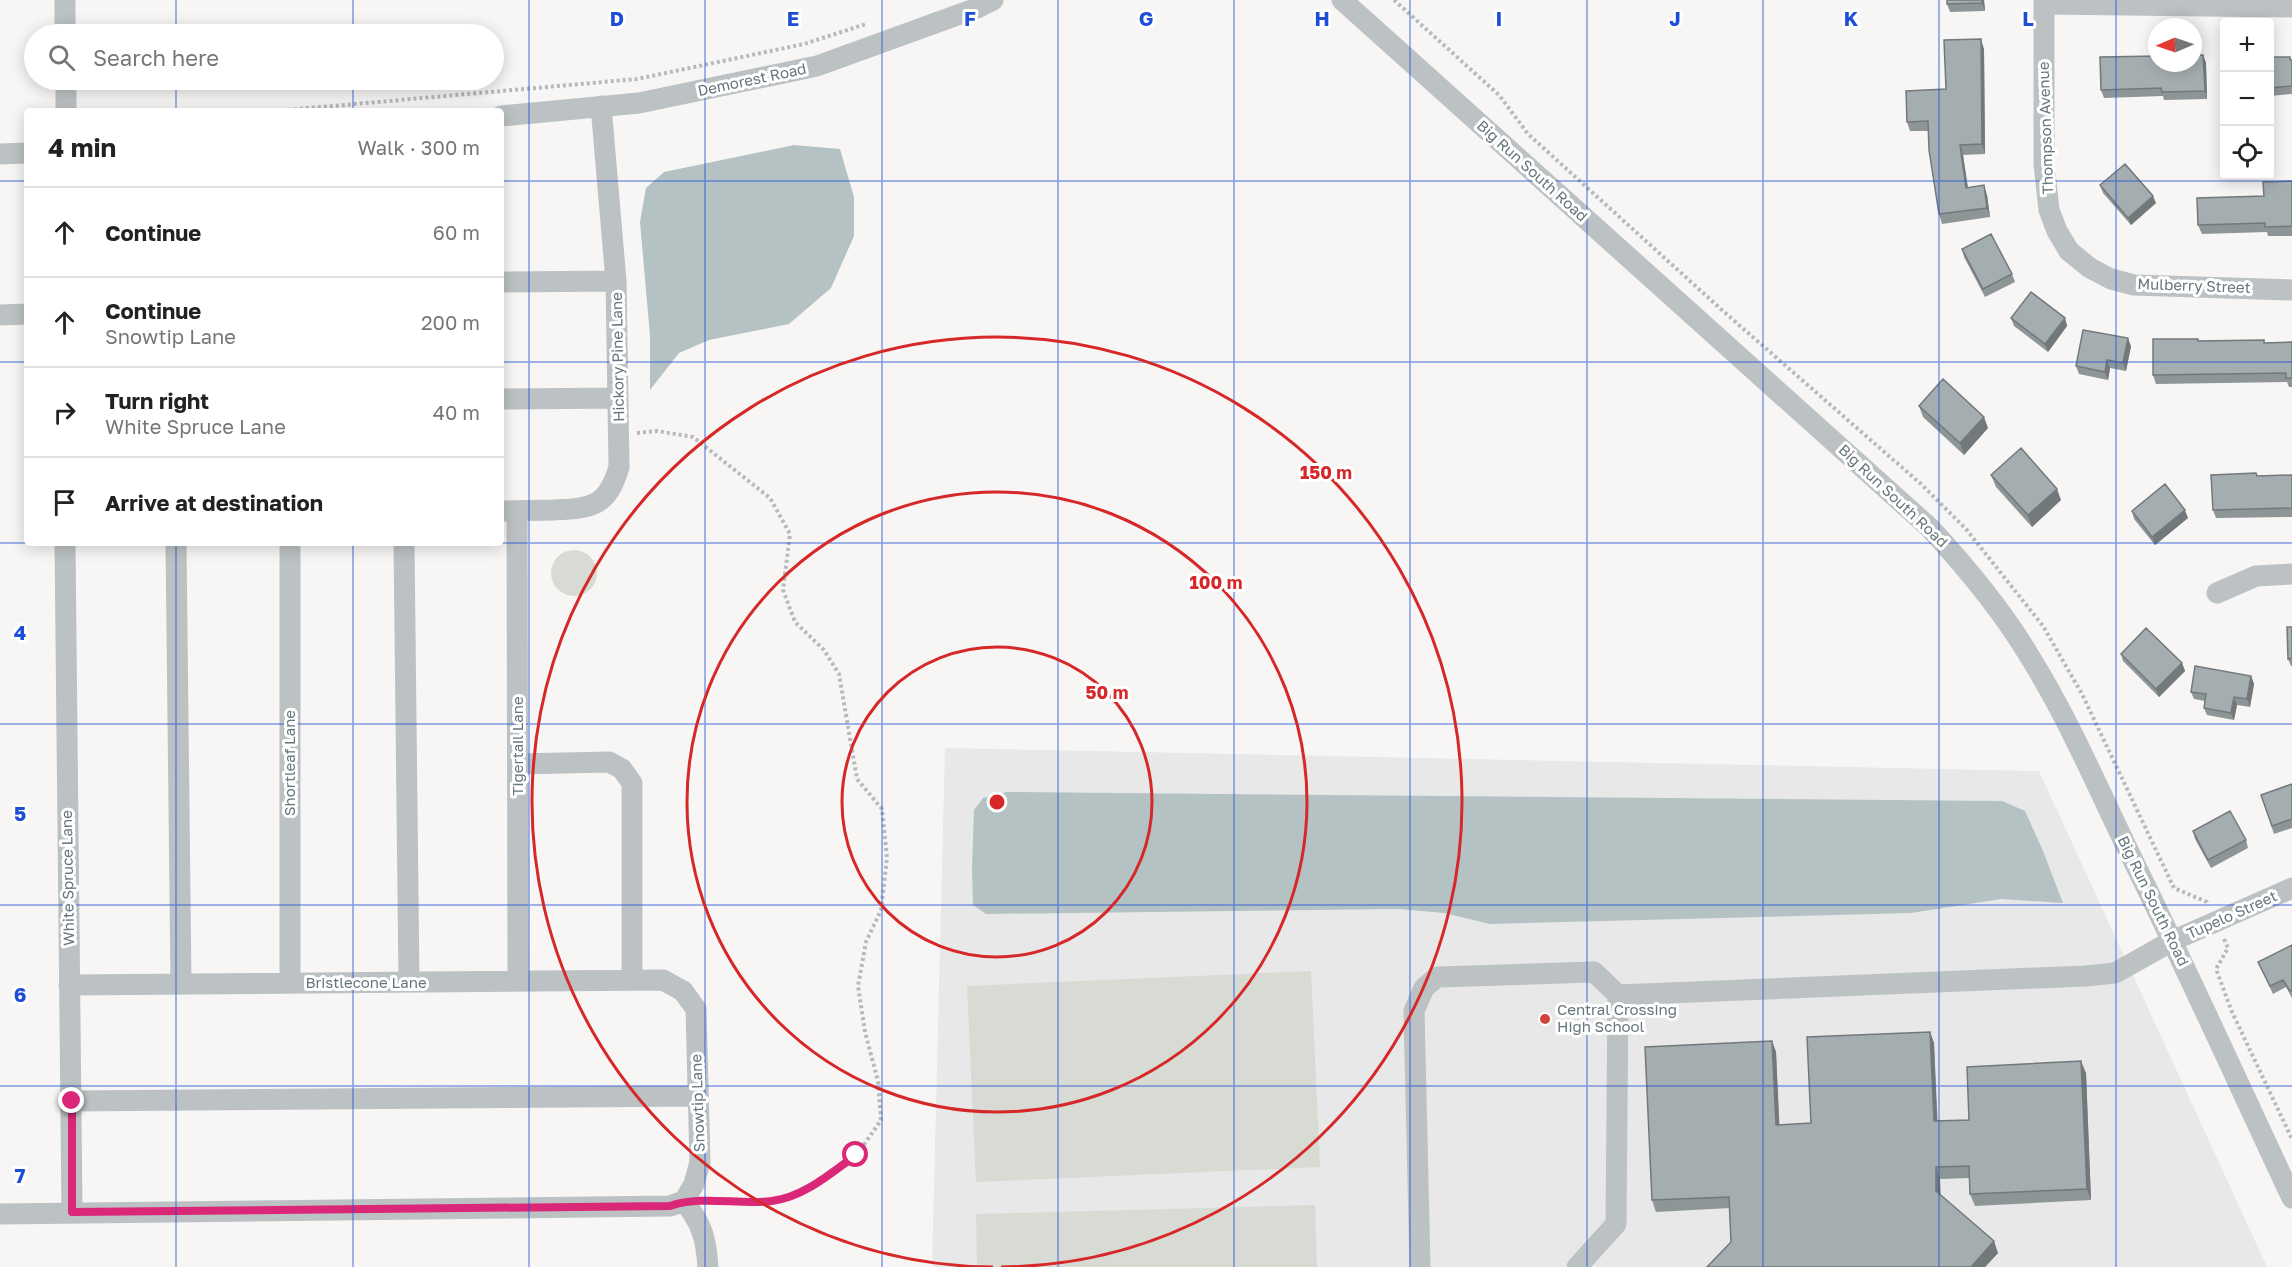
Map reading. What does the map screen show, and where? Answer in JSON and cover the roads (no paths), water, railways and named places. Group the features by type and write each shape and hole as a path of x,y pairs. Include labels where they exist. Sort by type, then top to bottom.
{"street":[{"path":"65,0 65,24"},
{"name":"Demorest Road","path":"504,116 639,103 817,66 977,8 993,0"},
{"name":"Big Run South Road","path":"1342,0 1930,528 1954,554 2004,617 2036,666 2054,699 2172,941 2292,1198"},
{"path":"2044,2 2292,7"},
{"name":"Thompson Avenue","path":"2044,2 2044,164 2047,198 2057,231 2069,251"},
{"path":"66,90 66,108"},
{"name":"Hickory Pine Lane","path":"509,511 586,508 600,501 613,487 619,467 616,281 601,106"},
{"path":"0,154 24,153"},
{"name":"Mulberry Street","path":"2069,251 2090,268 2111,279 2134,285 2292,290"},
{"path":"504,282 616,281"},
{"path":"0,315 24,314"},
{"path":"504,399 618,398"},
{"name":"Tigertail Lane","path":"509,511 518,764 518,981"},
{"name":"White Spruce Lane","path":"64,546 72,1212"},
{"path":"176,546 181,984"},
{"name":"Shortleaf Lane","path":"290,546 290,983"},
{"path":"404,546 409,982"},
{"path":"2217,593 2256,576 2292,573"},
{"path":"518,764 609,762 622,769 632,783 632,980"},
{"name":"Tupelo Street","path":"1618,995 2115,973 2172,941 2292,888"},
{"path":"1420,1267 1414,1011 1424,988 1437,977 1594,972 1618,995 1616,1224 1577,1267"},
{"name":"Bristlecone Lane","path":"69,985 663,980"},
{"name":"Snowtip Lane","path":"663,980 683,991 696,1009 700,1162 694,1185 684,1201"},
{"path":"72,1101 698,1096"},
{"path":"0,1214 670,1206 684,1201 698,1220 706,1242 708,1267"}],"place":[{"name":"Central Crossing High School","path":"1545,1019"}]}
